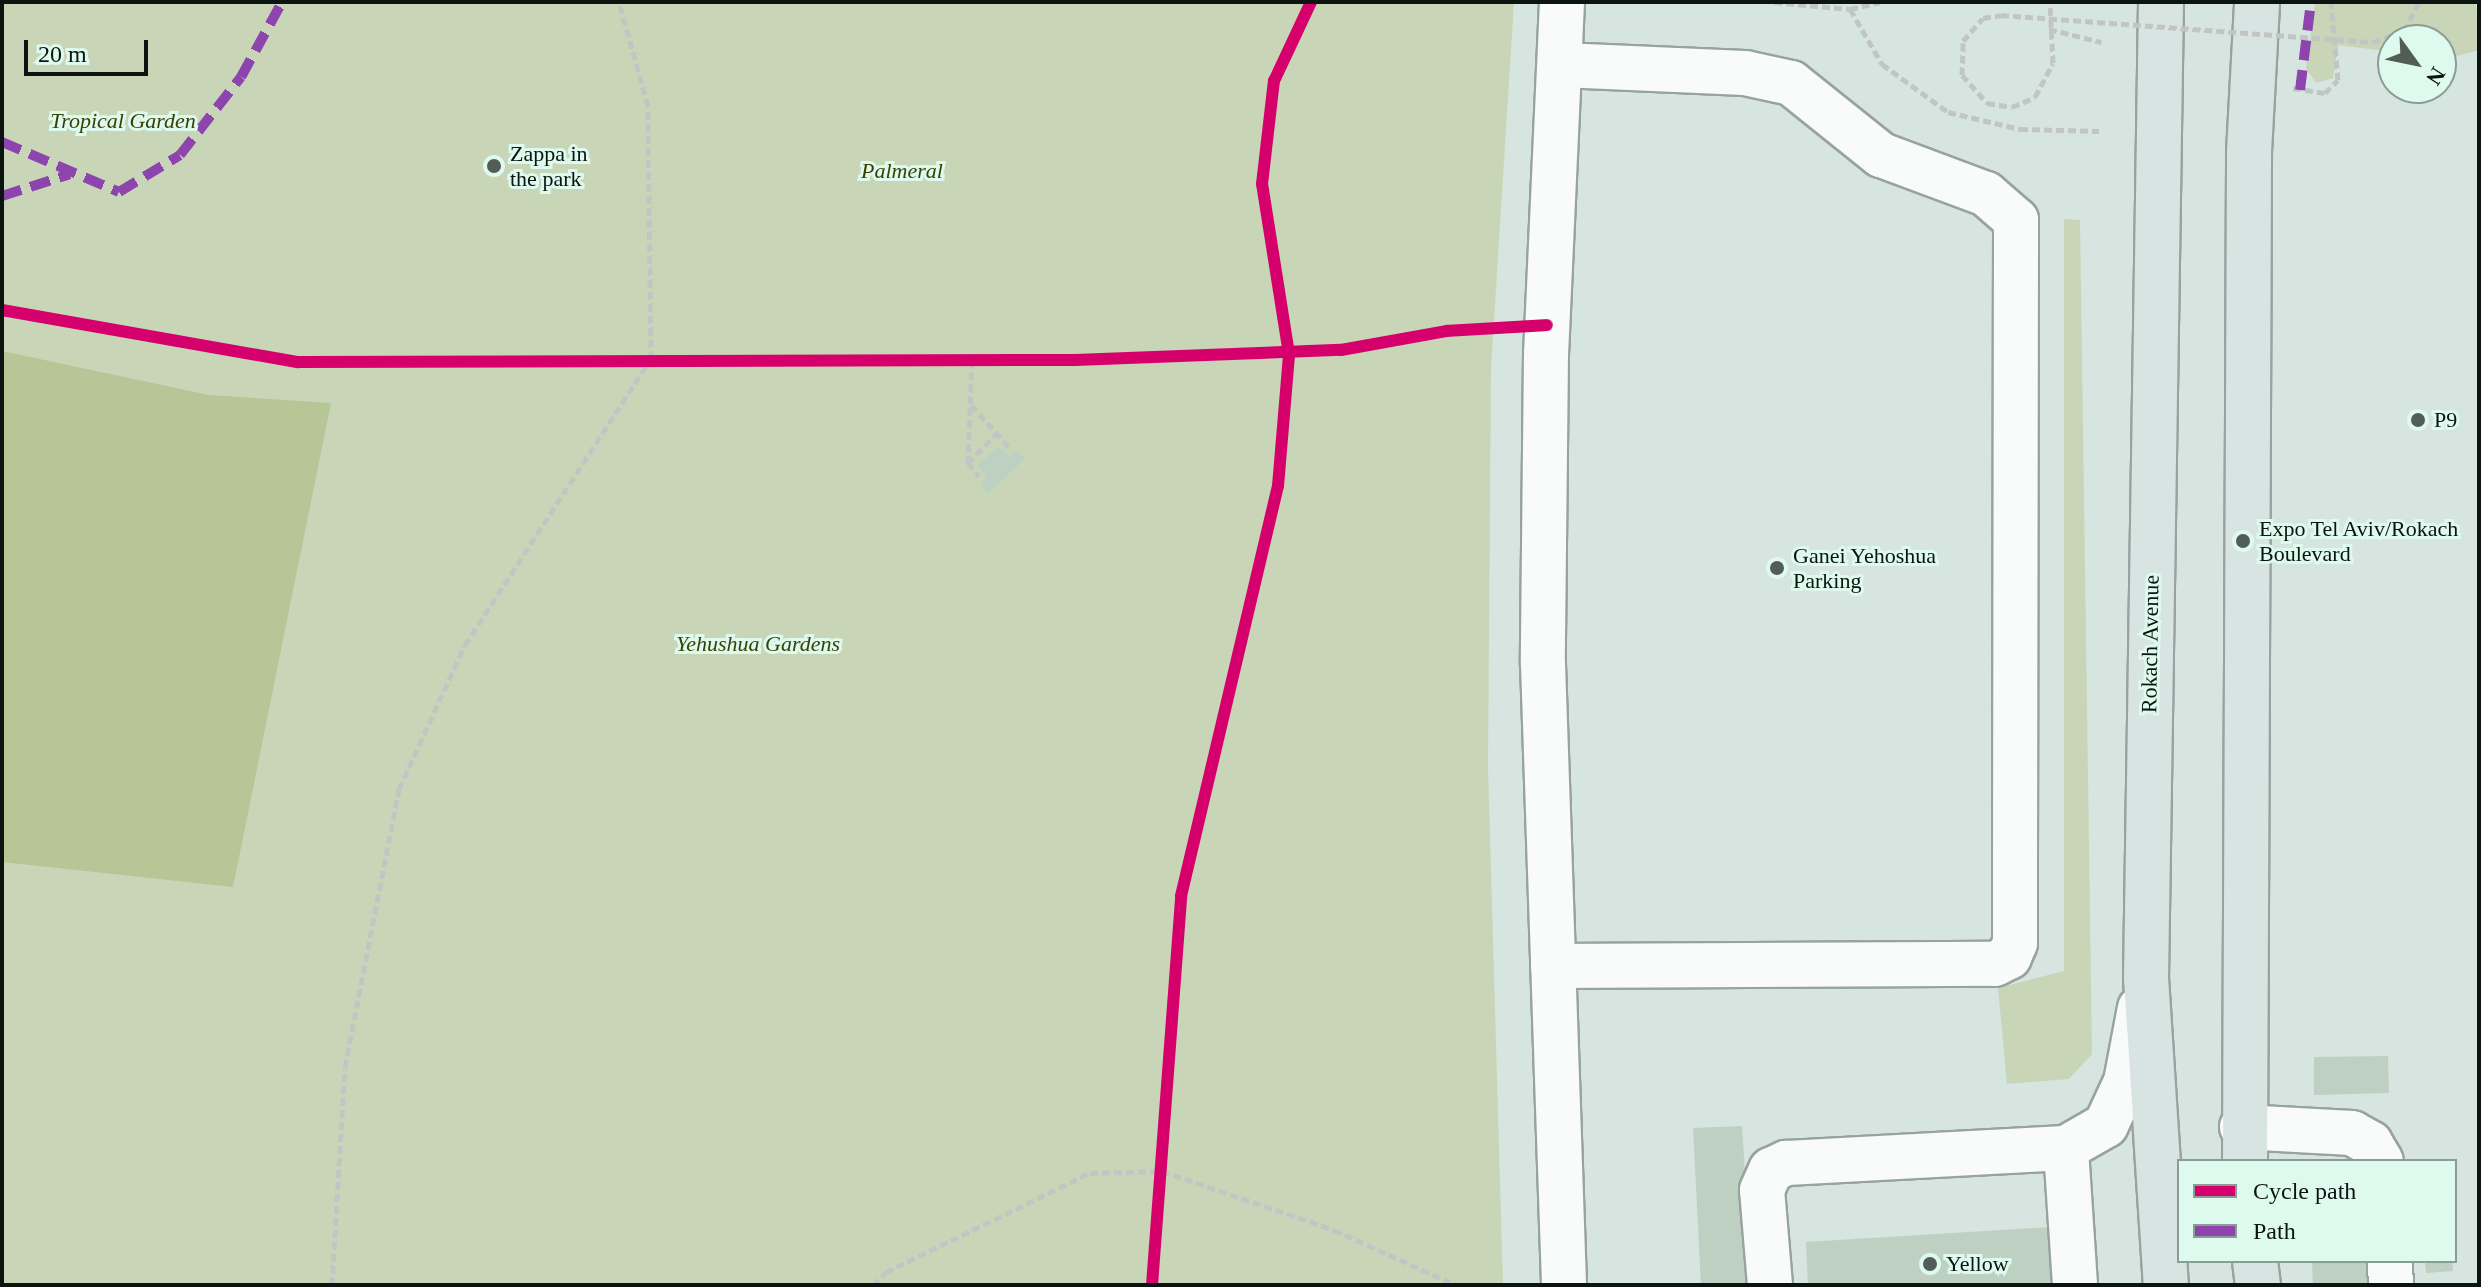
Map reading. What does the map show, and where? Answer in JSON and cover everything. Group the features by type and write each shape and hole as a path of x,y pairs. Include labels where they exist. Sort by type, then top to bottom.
{"main road":[{"name":"Rokach Avenue","path":"2161,2 2146,978 2166,1285"},
{"path":"2244,1144 2253,80 2257,2"},
{"path":"2255,1263 2258,1285"}],"lane":[{"path":"1562,2 1546,354 1543,633 1564,1285"},
{"path":"1553,966 1995,964 2009,957 2015,943 2016,220 1986,194 1881,155 1791,83 1745,73 1561,65"},
{"path":"1770,1285 1762,1190 1771,1170 1786,1163 2066,1148 2106,1125 2120,1097 2146,978"},
{"path":"2244,1144 2352,1133 2370,1143 2380,1159"},
{"path":"2066,1148 2075,1285"},
{"path":"2390,1263 2391,1285"}],"path":[{"path":"332,1285 345,1067 399,789 465,645 651,359 648,106 619,2"},
{"path":"1774,2 1850,9 1880,2"},
{"path":"2050,2 2049,29 2051,75 2024,103 1987,103 1962,75 1963,41 1983,18 2001,15 2373,42 2404,31 2419,2"},
{"path":"2253,80 2333,89 2340,57 2331,2"},
{"path":"1850,9 1882,64 1948,112 2020,129 2099,131"},
{"path":"2049,29 2101,42"},
{"path":"972,360 968,463 979,476"},
{"path":"971,405 1010,448"},
{"path":"968,463 997,433"},
{"path":"873,1285 886,1272 1090,1173 1162,1171 1334,1230 1456,1285"}],"green space":[{"name":"Yehushua Gardens","path":"2,2 1514,2 1491,369 1488,767 1503,1285 2,1285"},
{"path":"2315,2 2476,2 2479,50 2457,56 2457,24 2377,24 2377,50 2338,45 2333,78 2316,83 2306,68"},
{"path":"2064,219 2080,220 2092,1054 2069,1079 2007,1084 1998,988 2064,971"},
{"path":"2,351 209,395 331,403 233,887 2,862"}],"building":[{"path":"999,446 1009,456 1017,450 1025,459 988,493 980,484 987,477 977,466"},
{"path":"2388,1056 2389,1093 2314,1095 2314,1057"},
{"path":"1742,1126 1752,1285 1701,1285 1693,1128"},
{"name":"Yellow","path":"2051,1227 2054,1285 1808,1285 1806,1242"},
{"path":"2312,1263 2378,1263 2379,1285 2313,1285"},
{"path":"2425,1263 2452,1263 2453,1271 2426,1273"}],"marked path":[{"path":"2,142 119,192 180,155 241,77 282,2"},
{"path":"2300,90 2311,2"},
{"path":"2,196 70,174"}],"cycle path":[{"path":"1152,1285 1181,896 1278,486 1289,354 1262,184 1274,81 1311,2"},
{"path":"2,310 298,362 1075,360 1341,350 1447,331 1547,325"}],"place":[{"name":"Zappa in the park","path":"494,166"},
{"name":"P9","path":"2418,420"},
{"name":"Expo Tel Aviv/Rokach Boulevard","path":"2243,541"},
{"name":"Ganei Yehoshua Parking","path":"1777,568"},
{"name":"Yellow","path":"1930,1264"}],"park label":[{"name":"Tropical Garden","path":"123,121"},
{"name":"Palmeral","path":"902,171"}]}
